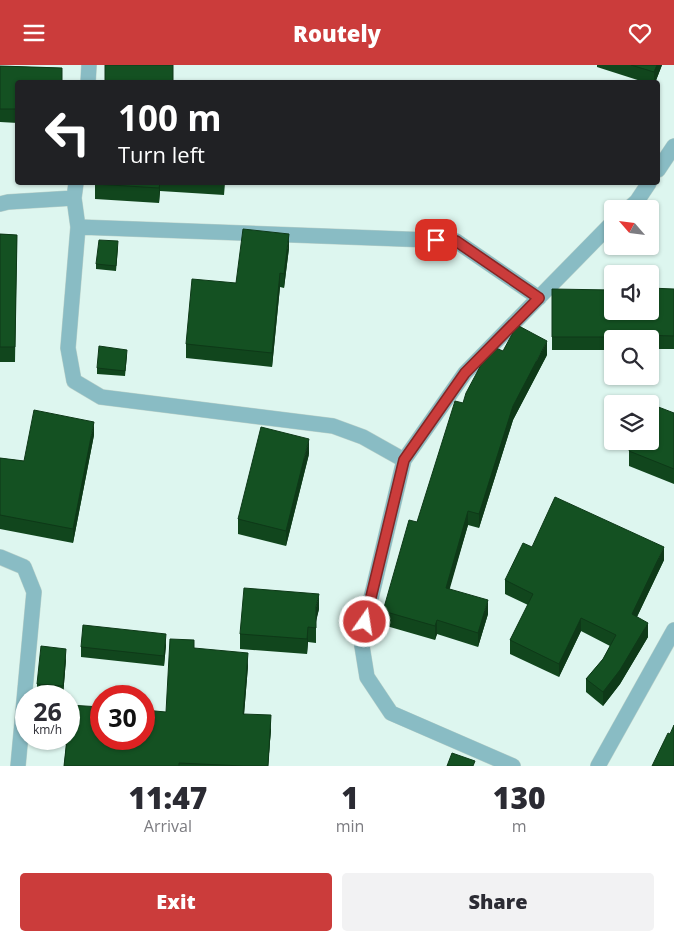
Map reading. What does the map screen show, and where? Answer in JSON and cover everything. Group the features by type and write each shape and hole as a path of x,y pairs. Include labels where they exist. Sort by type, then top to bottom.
{"street":[{"path":"88,80 89,65"},
{"path":"660,167 674,145"},
{"path":"76,185 74,198 78,227 68,348 74,381 100,397 332,426 363,437 404,460"},
{"path":"638,200 648,185"},
{"path":"0,204 74,198"},
{"path":"78,227 456,241 539,298"},
{"path":"513,766 391,713 367,677 361,640 404,460 465,373 604,231"},
{"path":"0,557 24,567 34,592 18,766"},
{"path":"598,766 674,630"}],"building":[{"path":"105,65 173,65 173,80 105,80"},
{"path":"631,65 657,65 654,72"},
{"path":"0,66 62,68 62,80 15,80 15,109 0,109"},
{"path":"111,185 160,185 159,188"},
{"path":"243,229 289,234 284,274 280,273 272,353 186,344 192,279 236,283"},
{"path":"0,234 17,235 15,347 0,347"},
{"path":"99,240 118,241 116,266 96,264"},
{"path":"659,288 674,289 674,336 659,336 659,330 604,330 604,337 552,337 552,289 604,290 604,320 659,320"},
{"path":"517,325 547,341 513,406 479,514 468,511 446,588 488,600 478,633 437,620 435,626 383,611 409,520 417,522 455,401 463,403 466,393 491,346 503,351"},
{"path":"99,346 127,350 125,371 97,368"},
{"path":"659,407 674,413 674,469 629,451 659,450"},
{"path":"34,410 94,422 73,529 0,515 0,458 24,461"},
{"path":"261,427 309,439 286,531 238,519"},
{"path":"555,497 664,547 632,614 648,623 620,670 603,692 586,679 603,659 616,635 581,618 559,664 510,640 533,594 505,580 523,543 532,547"},
{"path":"244,588 319,594 316,607 316,628 308,627 307,639 240,634"},
{"path":"83,625 166,634 164,656 81,647"},
{"path":"170,639 194,640 194,648 248,653 243,714 271,715 268,766 179,763 179,766 64,766 66,750 80,750 80,706 90,706 90,750 155,750 155,711 166,712"},
{"path":"41,646 66,649 63,685 37,684"},
{"path":"674,725 674,766 652,766 668,733 670,734"},
{"path":"452,753 475,761 473,766 447,766"}],"route":[{"path":"365,622 404,460 465,373 539,298 456,241 436,240"}]}
